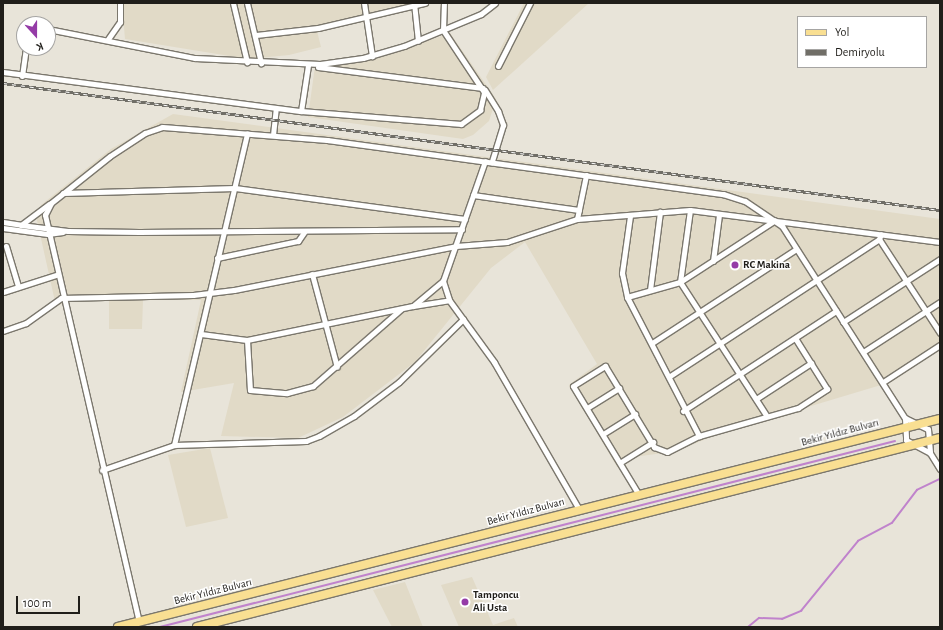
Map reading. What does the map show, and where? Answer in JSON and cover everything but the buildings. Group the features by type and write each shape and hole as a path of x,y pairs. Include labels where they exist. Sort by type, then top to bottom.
{"main road":[{"name":"Bekir Yıldız Bulvarı","path":"118,627 139,624 579,509 940,419"},
{"path":"197,627 940,438"}],"street":[{"path":"108,39 119,26 120,3"},
{"path":"233,3 247,62"},
{"path":"247,3 256,35 261,63"},
{"path":"364,3 372,56"},
{"path":"256,35 366,17 425,3"},
{"path":"444,3 443,30 483,88 502,122 492,162"},
{"path":"306,65 372,56 418,41 481,14 495,3"},
{"path":"498,66 530,3"},
{"path":"414,5 418,41"},
{"path":"56,30 108,39 179,55 247,62 306,65 483,88"},
{"path":"22,76 25,56"},
{"path":"301,111 306,65"},
{"path":"3,72 22,76 301,111 461,124 480,110 483,88"},
{"path":"273,135 276,108"},
{"path":"21,225 110,156 156,129 174,126 273,135 492,162 730,196 753,204 775,220 796,249 905,418 906,440 930,453 940,469"},
{"path":"174,445 201,334 208,293 225,232 247,133"},
{"path":"413,306 443,281 484,161"},
{"path":"577,219 586,175"},
{"path":"63,193 235,188 465,219"},
{"path":"473,195 579,210"},
{"path":"51,203 45,213 46,227 61,298 139,624"},
{"path":"690,210 680,282 766,415"},
{"path":"3,331 26,323 61,298 208,293 456,246 507,242 577,219 630,216 690,210 719,215 775,220 880,236 940,242"},
{"path":"650,290 660,212"},
{"path":"713,261 719,215"},
{"path":"630,216 622,273 626,297 670,376 683,411 699,436"},
{"path":"626,297 680,282 775,220"},
{"path":"3,222 68,231"},
{"path":"3,228 48,234 68,231 225,232 462,229"},
{"path":"218,258 298,241 305,231"},
{"path":"670,376 880,236"},
{"path":"880,236 906,281 940,333"},
{"path":"6,246 18,286"},
{"path":"652,343 796,249"},
{"path":"843,322 940,259"},
{"path":"3,292 56,274"},
{"path":"312,274 337,367"},
{"path":"443,281 449,300 494,362 579,509"},
{"path":"201,334 247,340 402,308 449,300"},
{"path":"863,352 940,302"},
{"path":"247,340 250,390 288,393 314,386 402,308"},
{"path":"683,411 836,311"},
{"path":"102,470 174,445 306,441 319,436 354,416 399,382 463,319"},
{"path":"639,494 573,386 605,366 656,449 665,452 699,436 766,415 798,408 827,389 795,338"},
{"path":"883,382 940,345"},
{"path":"756,399 811,363"},
{"path":"587,408 619,388"},
{"path":"603,434 635,414"},
{"path":"905,418 928,429 930,453"},
{"path":"620,462 653,442"}],"shaded area":[{"path":"122,3 426,3 316,27 321,47 289,55 248,59 125,39"},
{"path":"524,3 589,3 493,90 486,77"},
{"path":"450,33 496,99 489,121 473,135 463,139 308,117 315,66 376,59"},
{"path":"173,114 940,219 940,349 891,382 718,434 677,451 634,457 617,467 569,385 597,364 525,242 491,268 415,362 343,417 298,438 221,436 234,383 181,392 201,300 143,300 142,329 109,329 109,301 70,301 56,306 36,216 41,205 111,149"},
{"path":"210,448 228,518 186,527 168,455"},
{"name":"Tamponcu Ali Usta","path":"472,577 493,625 514,618 518,627 459,627 441,585"},
{"path":"405,582 423,627 392,627 373,590"}],"waterway":[{"path":"160,627 895,441"},
{"path":"748,627 759,618 782,619 801,611 858,541 892,523 917,490 940,479"}],"railway":[{"path":"3,83 940,210"}],"place":[{"name":"RC Makina","path":"735,265"},
{"name":"Tamponcu Ali Usta","path":"465,602"}]}
